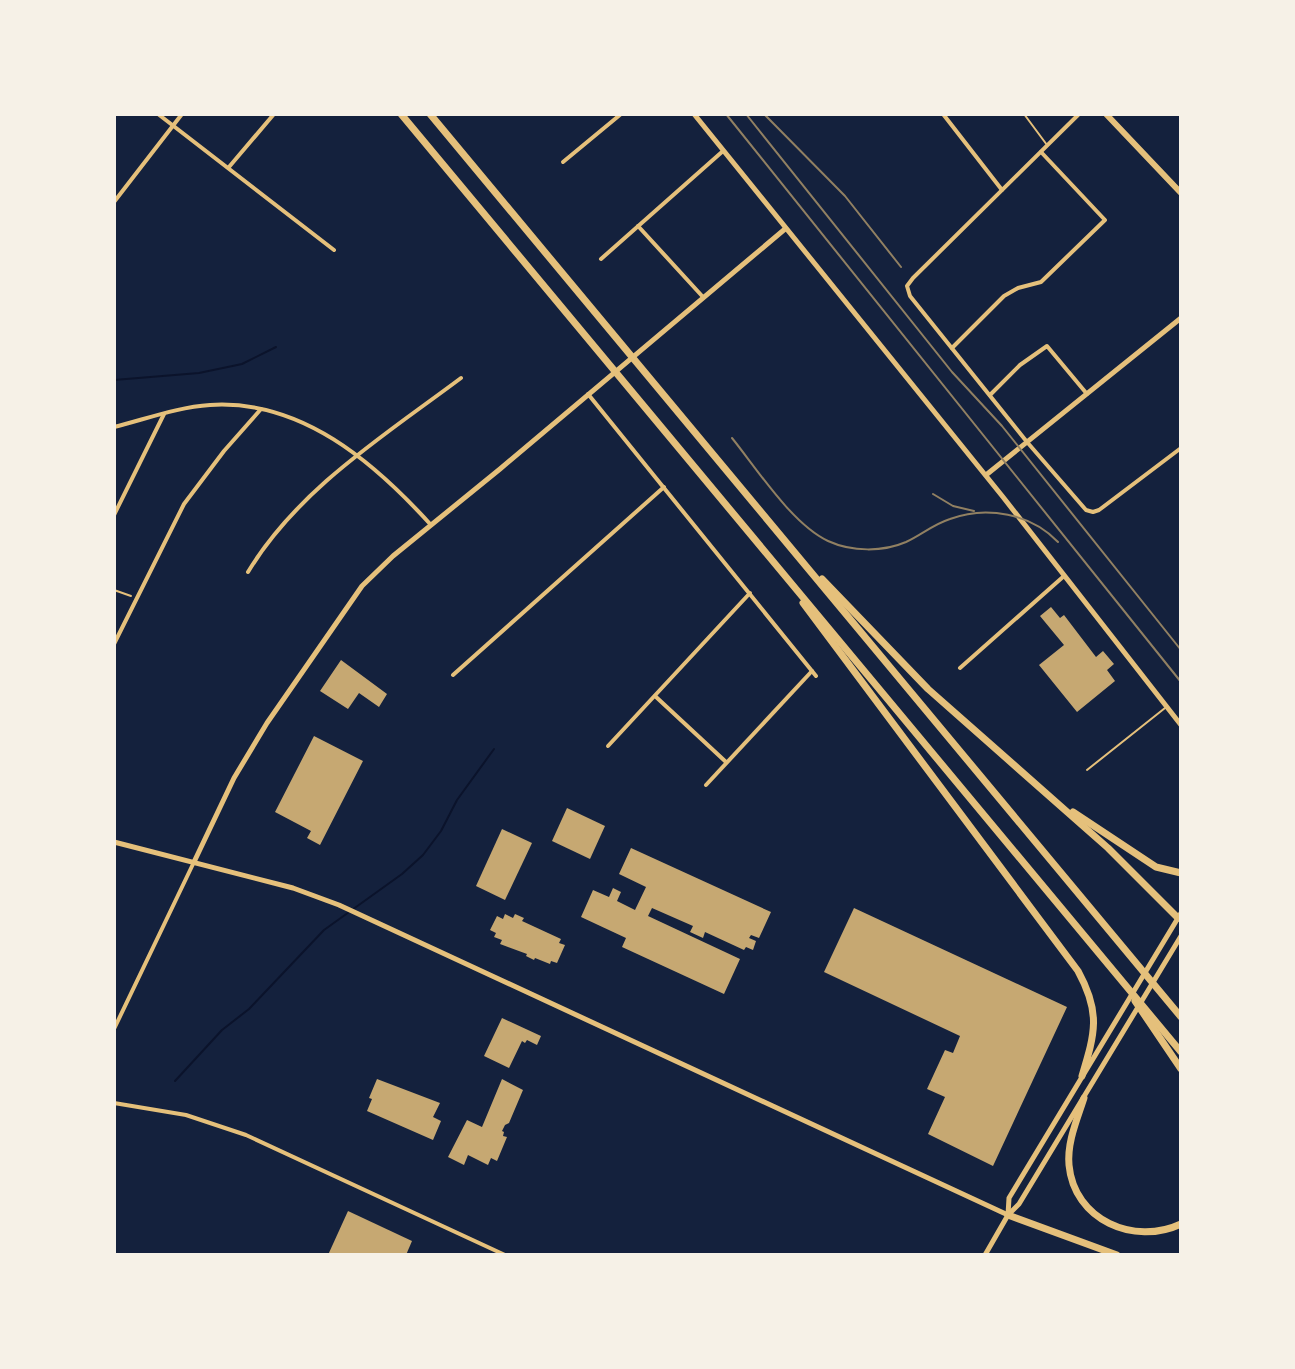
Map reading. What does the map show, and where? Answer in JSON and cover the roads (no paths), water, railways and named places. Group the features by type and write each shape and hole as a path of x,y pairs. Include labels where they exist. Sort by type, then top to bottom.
{"highway":[{"path":"401,114 1181,1052"},
{"path":"430,114 1181,1017"},
{"path":"759,544 1078,971 1095,1015 1082,1076"},
{"path":"790,547 928,689 1123,862 1180,918"},
{"path":"1030,781 1130,852 1163,870 1181,873"},
{"path":"1111,966 1181,1069"},
{"path":"1084,1098 1069,1156 1073,1182 1085,1205 1104,1222 1129,1231 1158,1232 1181,1224"},
{"path":"1008,1215 1117,1255"}],"main road":[{"path":"1106,114 1181,193"}],"street":[{"path":"158,114 334,250"},
{"path":"114,202 182,114"},
{"path":"229,168 274,114"},
{"path":"563,162 621,114"},
{"path":"694,114 986,475 1181,725"},
{"path":"943,114 1002,190"},
{"path":"1079,114 907,286 910,296 1027,442 1081,505 1093,512 1181,448"},
{"path":"601,259 723,151"},
{"path":"952,348 1004,296 1018,288 1041,282 1105,220 1041,152"},
{"path":"638,226 703,297"},
{"path":"114,1029 234,778 267,723 356,592 380,567 785,229"},
{"path":"986,475 1181,318"},
{"path":"990,395 1020,365 1047,346 1087,394"},
{"path":"248,572 289,515 358,456 461,378"},
{"path":"588,394 816,676"},
{"path":"114,427 210,405 261,409 297,420 358,456 392,483 431,525"},
{"path":"114,644 184,504 261,409"},
{"path":"114,515 164,414"},
{"path":"453,675 664,487"},
{"path":"960,668 1064,576"},
{"path":"608,746 750,593"},
{"path":"706,785 812,671"},
{"path":"655,696 727,763"},
{"path":"114,842 293,888 339,905 1008,1215"},
{"path":"1008,1215 1009,1198 1180,918"},
{"path":"985,1255 1181,936"},
{"path":"114,1103 186,1115 246,1135 505,1255"}],"lane":[{"path":"1024,114 1047,145"},
{"path":"1087,770 1166,707"}],"waterway":[{"path":"114,380 199,373 242,364 276,347"},
{"path":"175,1081 324,930 402,874 423,855 494,749"}],"railway":[{"path":"726,114 1181,682"},
{"path":"746,114 952,372 1002,426 1181,650"},
{"path":"764,114 845,196 901,267"},
{"path":"732,438 788,509 815,533 837,545 857,549 887,548 906,542 944,521 979,513 1022,519 1047,532 1058,542"},
{"path":"933,494 953,506 974,511"}]}
